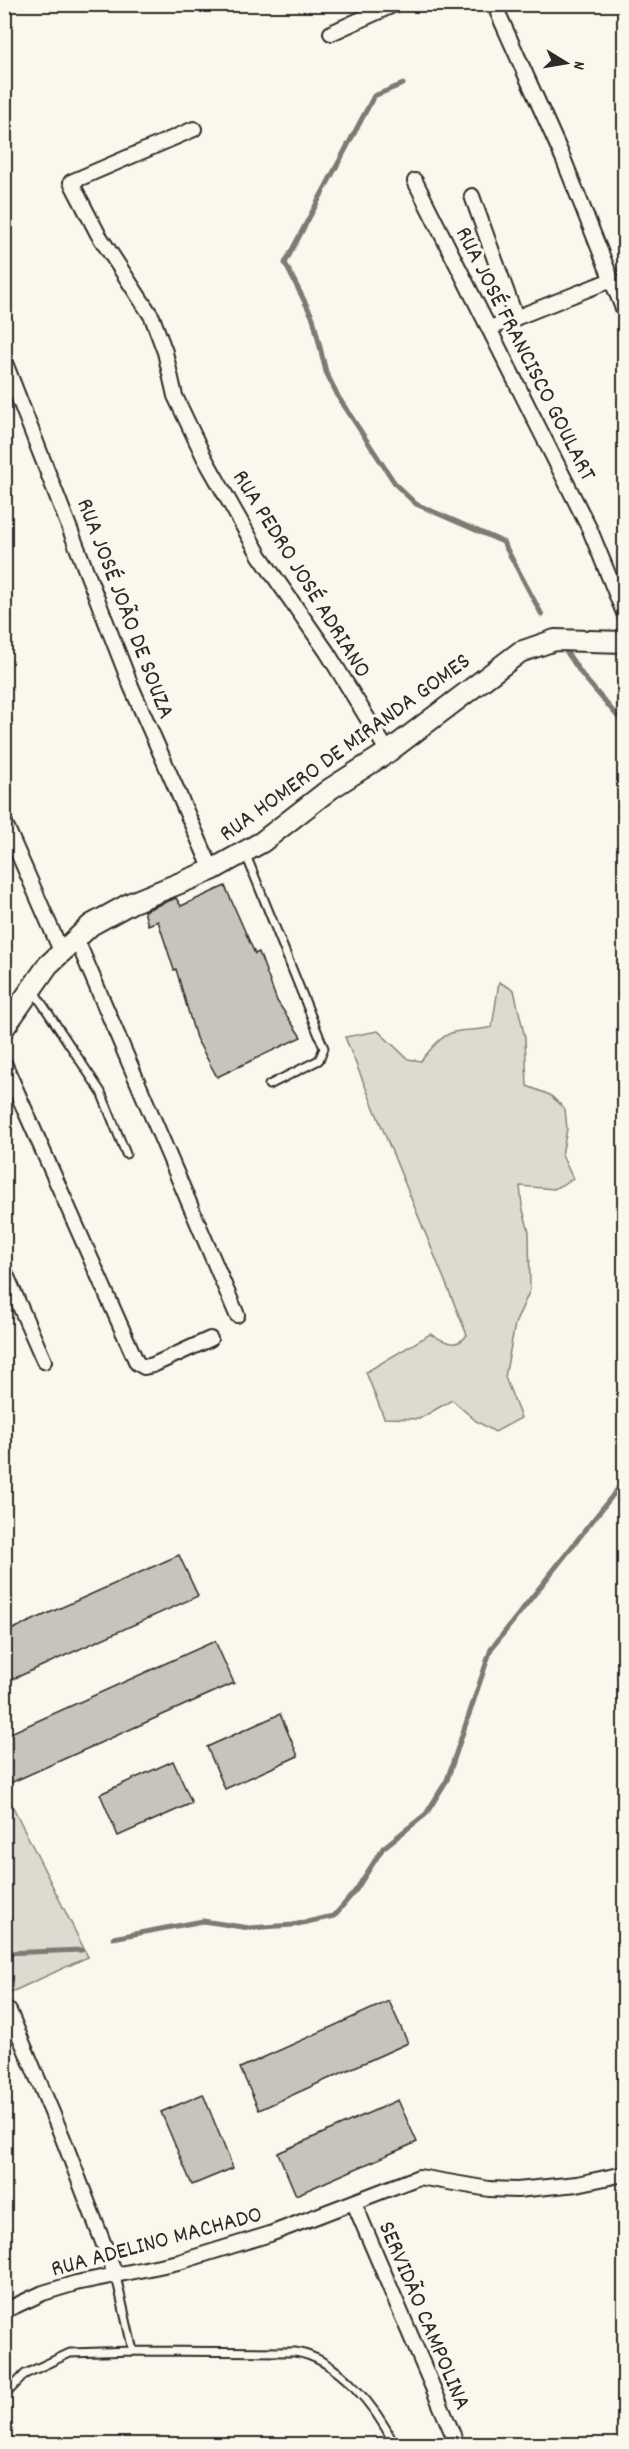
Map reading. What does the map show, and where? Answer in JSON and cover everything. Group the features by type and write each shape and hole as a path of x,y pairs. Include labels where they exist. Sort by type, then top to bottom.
{"street":[{"path":"331,33 395,4"},
{"path":"494,4 563,158 624,311"},
{"name":"RUA PEDRO JOSÉ ADRIANO","path":"194,129 71,182 98,234 152,317 165,352 175,396 204,457 260,556 327,652 388,752"},
{"name":"RUA JOSÉ FRANCISCO GOULART","path":"415,181 590,530 624,613"},
{"path":"472,196 516,318"},
{"path":"490,328 611,280"},
{"name":"RUA JOSÉ JOÃO DE SOUZA","path":"4,360 131,686 212,870"},
{"name":"RUA HOMERO DE MIRANDA GOMES","path":"4,1028 32,988 68,944 92,925 131,903 212,870 245,852 330,789 388,752 501,664 537,644 576,639 624,642"},
{"path":"4,820 68,944 237,1315"},
{"path":"4,1063 136,1362 144,1367 153,1365 210,1340"},
{"path":"4,1270 44,1361"},
{"path":"9,2011 62,2136 116,2276"},
{"name":"RUA ADELINO MACHADO","path":"4,2311 43,2293 76,2283 179,2262 354,2203 419,2177 517,2190 577,2184 624,2174"},
{"name":"SERVIDÃO CAMPOLINA","path":"354,2203 457,2445"}],"lane":[{"path":"245,852 324,1048 320,1060 268,1085"},
{"path":"32,988 101,1092 126,1154"},
{"path":"116,2276 133,2350"},
{"path":"4,2396 25,2374 70,2353 133,2350 312,2355 328,2365 368,2401 394,2445"}],"shaded area":[{"path":"499,982 514,990 525,1038 527,1086 550,1095 565,1109 567,1129 562,1155 573,1179 554,1189 520,1186 522,1206 529,1232 530,1290 515,1324 505,1377 521,1418 495,1432 476,1421 452,1400 419,1419 384,1418 366,1372 430,1334 450,1343 459,1342 467,1335 345,1037 378,1031 408,1059 421,1061 436,1044 449,1034 492,1027"},
{"path":"9,1799 88,1957 5,1995 4,1801"}],"building":[{"path":"225,886 255,954 259,952 277,1001 301,1037 217,1077 196,1038 176,969 174,970 158,921 148,925 144,911 176,898 181,906"},
{"path":"179,1555 198,1596 4,1683 4,1633"},
{"path":"215,1641 234,1683 8,1784 4,1776 4,1736"},
{"path":"280,1714 298,1756 225,1789 207,1747"},
{"path":"173,1761 192,1803 118,1836 100,1794"},
{"path":"389,2001 408,2043 259,2110 240,2068"},
{"path":"203,2094 233,2168 192,2185 161,2112"},
{"path":"398,2100 417,2142 296,2195 278,2153"}],"waterway":[{"path":"403,84 374,96 285,263 313,318 326,372 339,398 396,485 416,504 503,542 542,615"},
{"path":"564,648 583,676 624,724"},
{"path":"113,1938 203,1921 249,1928 293,1925 334,1916 356,1890 383,1848 426,1814 447,1780 491,1649 624,1481"},
{"path":"4,1953 82,1950"}]}
